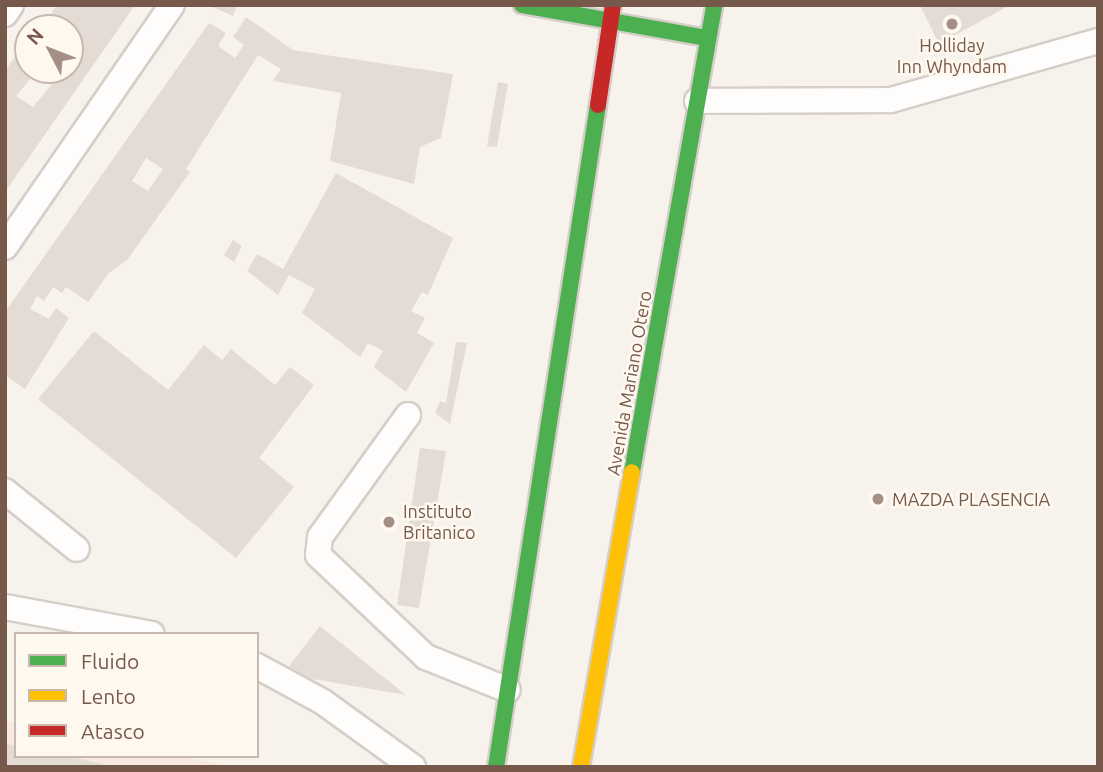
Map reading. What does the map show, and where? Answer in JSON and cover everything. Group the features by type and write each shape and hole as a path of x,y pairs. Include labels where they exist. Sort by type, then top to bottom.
{"main road":[{"path":"522,5 612,13 708,38"},
{"name":"Avenida Mariano Otero","path":"581,767 714,5"},
{"path":"496,767 612,13"}],"lane":[{"path":"5,14 11,5"},
{"path":"5,247 172,5"},
{"path":"697,101 891,100 1098,41"},
{"path":"408,415 320,537 318,555 426,657 508,690"},
{"path":"5,491 77,549"},
{"path":"5,607 141,632"},
{"path":"259,667 323,702 413,767"}],"shaded area":[{"path":"5,721 14,723 14,758 191,758 234,767 5,767"}],"building":[{"path":"57,5 135,5 84,78 84,14 51,14"},
{"path":"208,5 237,5 233,16"},
{"name":"Holliday Inn Whyndam","path":"920,5 1010,5 939,44"},
{"path":"246,17 293,50 453,74 441,138 420,147 414,184 330,161 341,93 273,81 281,69 258,55 186,169 190,172 127,260 108,274 88,302 66,287 62,293 53,287 44,301 37,296 30,309 49,319 56,308 69,318 25,389 5,375 5,312 209,23 226,33 218,46 235,58 244,45 233,37","holes":["146,158 163,169 148,191 132,181"]},
{"path":"14,59 14,84 26,84 16,96 33,107 52,84 80,84 5,192 5,70"},
{"path":"498,82 508,84 497,147 487,146"},
{"path":"336,173 453,238 428,295 422,292 411,311 425,318 417,333 434,343 406,392 374,367 383,351 368,343 360,357 302,313 315,289 289,275 278,295 247,271 257,254 283,269"},
{"path":"233,240 242,246 234,262 224,255"},
{"path":"94,331 168,390 204,345 222,360 231,349 275,385 290,367 314,385 259,458 294,487 236,558 38,399"},
{"path":"456,342 467,343 450,424 435,413 440,401 446,403"},
{"path":"420,448 446,451 419,608 397,605"},
{"path":"320,626 406,695 283,674"},
{"path":"5,744 14,746 14,758 76,758 115,767 5,767"}],"traffic: fast":[{"path":"522,5 708,38"},
{"path":"632,472 714,5"},
{"path":"496,767 598,105"}],"traffic: slow":[{"path":"581,767 632,472"}],"traffic: jam":[{"path":"598,105 613,5"}],"place":[{"name":"Holliday Inn Whyndam","path":"952,24"},
{"name":"MAZDA PLASENCIA","path":"878,499"},
{"name":"Instituto Britanico","path":"389,522"}]}
